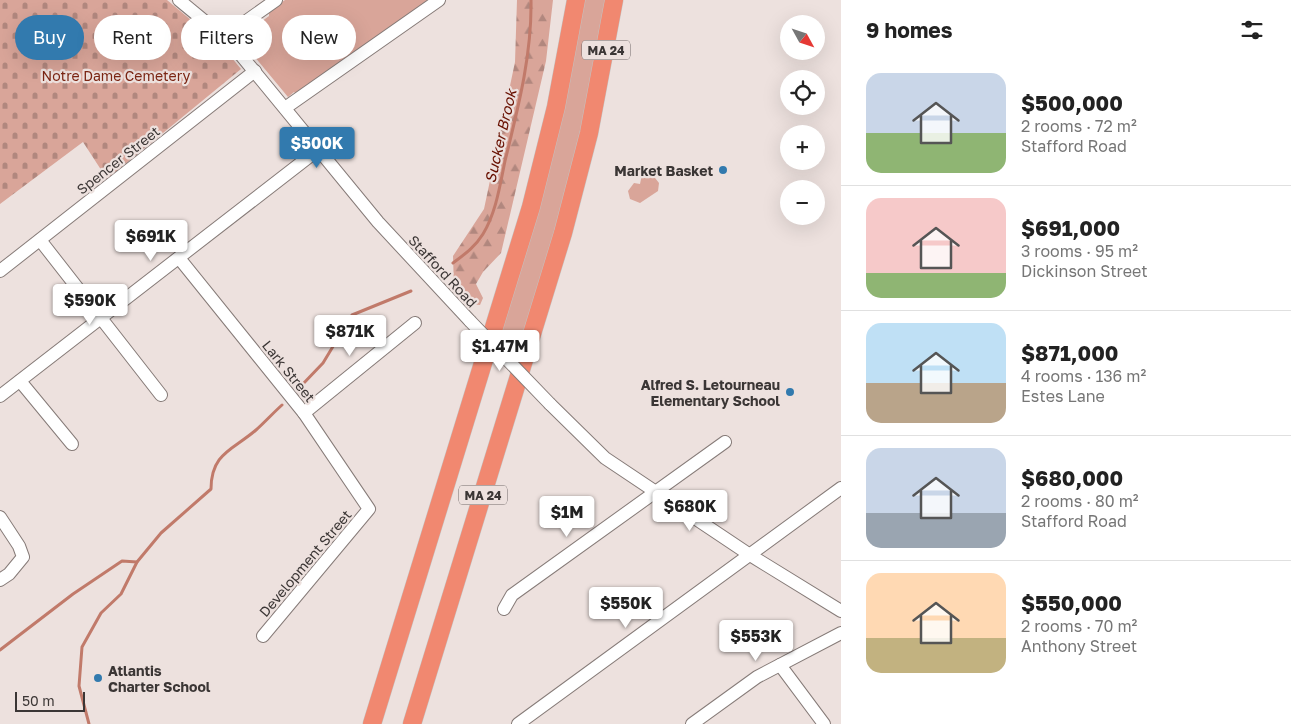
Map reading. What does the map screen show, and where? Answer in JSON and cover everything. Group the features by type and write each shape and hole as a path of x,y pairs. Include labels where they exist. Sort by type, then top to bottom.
{"highway":[{"path":"522,239 554,80 564,0"},
{"name":"MA 24","path":"372,724 522,239 556,107 576,0"},
{"name":"MA 24","path":"412,724 556,257 596,100 614,0"},
{"path":"596,100 624,0"}],"street":[{"name":"Stafford Road","path":"180,0 198,15"},
{"path":"255,15 276,0"},
{"path":"286,108 439,0"},
{"name":"Stafford Road","path":"245,60 378,222 470,321 605,458 750,555 841,611"},
{"name":"Spencer Street","path":"0,271 255,71"},
{"path":"0,396 318,149"},
{"path":"40,240 161,395"},
{"name":"Lark Street","path":"179,258 304,413 369,509"},
{"path":"304,413 415,324"},
{"path":"20,381 72,444"},
{"path":"504,609 512,595 724,442"},
{"path":"518,724 841,488"},
{"name":"Development Street","path":"263,636 369,509"},
{"path":"0,517 13,535 22,556 20,562 0,580"},
{"path":"692,724 757,677 841,633"},
{"path":"780,665 824,724"}],"green space":[{"name":"Notre Dame Cemetery","path":"0,0 167,0 185,15 181,15 181,60 234,60 241,69 107,179 83,142 0,204"},
{"path":"285,0 428,0 356,51 356,15 282,15 282,60 344,60 296,94 294,92 288,97 257,60 272,60 272,15 269,15 269,11"},
{"path":"517,0 553,0 546,61 501,253 483,272 476,284 483,298 480,305 469,304 454,289 453,256 484,209 515,62"},
{"path":"581,0 608,0 584,127 519,356 498,335"},
{"path":"644,164 659,183 658,191 640,203 630,199 628,191 634,183 640,184"}],"waterway":[{"name":"Sucker Brook","path":"453,263 470,250 480,239 494,208 527,61 531,0"},
{"name":"Sucker Brook","path":"301,386 323,363 352,315 411,291"},
{"name":"Sucker Brook","path":"89,724 79,686 82,647 101,613 121,594 137,562 161,533 211,489 215,467 225,453 256,430 282,405"},
{"path":"0,650 73,594 122,561 137,562"}],"place":[{"name":"Market Basket","path":"723,170"},
{"name":"Alfred S. Letourneau Elementary School","path":"790,392"},
{"name":"Atlantis Charter School","path":"98,678"}]}
